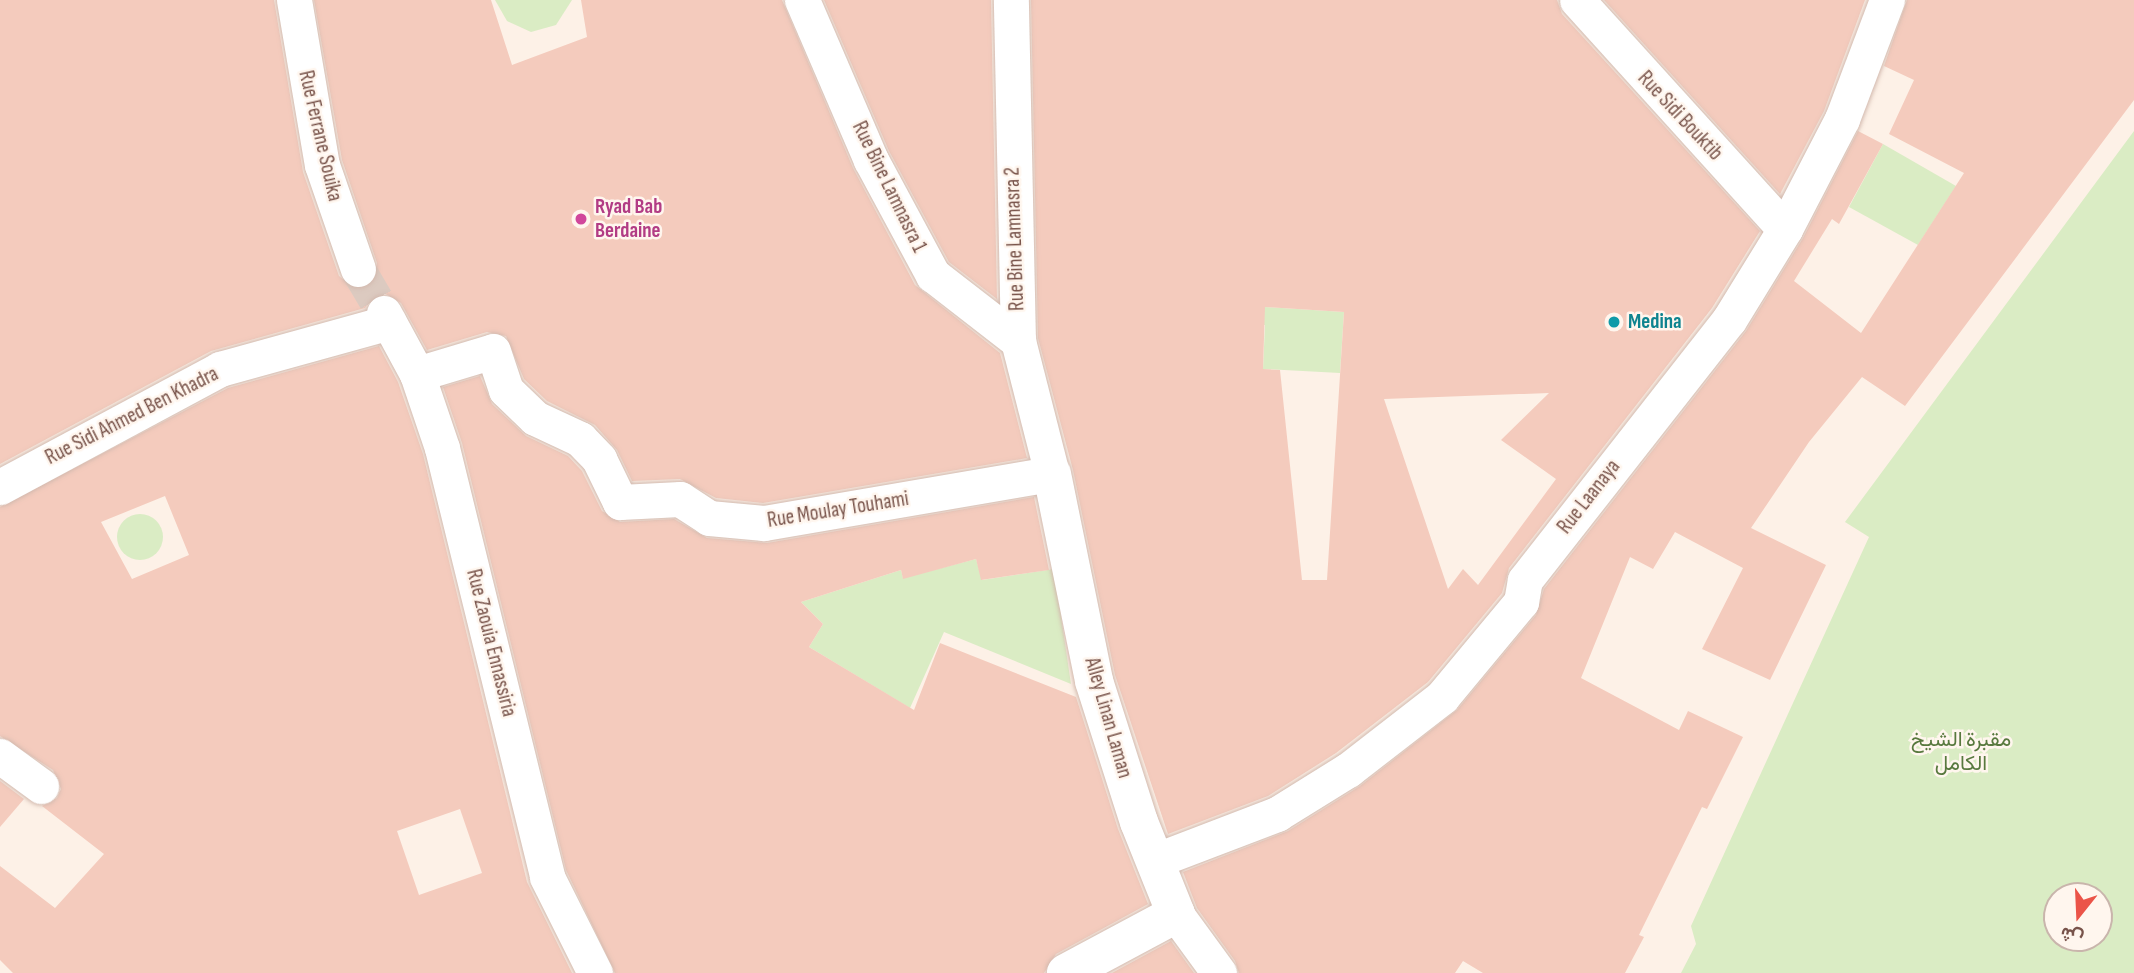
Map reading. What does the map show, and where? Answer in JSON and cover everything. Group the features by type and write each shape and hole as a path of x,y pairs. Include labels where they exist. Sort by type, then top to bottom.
{"street":[{"name":"Rue Ferrane Souika","path":"294,0 322,165 358,269"},
{"name":"Rue Bine Lamnasra 1","path":"802,0 871,160 933,275 1018,341"},
{"name":"Rue Bine Lamnasra 2","path":"1011,0 1018,341 1052,474"},
{"name":"Rue Sidi Bouktib","path":"1577,0 1786,229"},
{"name":"Rue Laanaya","path":"1154,860 1277,814 1348,770 1442,697 1521,602 1525,580 1729,320 1786,229 1842,119 1887,0"},
{"name":"Rue Zaouia Ennassiria","path":"386,317 417,374 452,488 547,877 596,973"},
{"name":"Rue Sidi Ahmed Ben Khadra","path":"0,487 220,369 386,317"},
{"name":"Rue Moulay Touhami","path":"417,374 493,351 506,390 535,418 580,439 599,459 620,502 680,499 709,518 764,523 1052,474"},
{"name":"Alley Linan Laman","path":"1052,474 1094,681 1154,860 1176,914"},
{"path":"0,756 41,786"},
{"path":"1066,973 1176,914 1219,973"}],"green space":[{"path":"495,0 572,0 556,25 531,32 507,21"},
{"name":"مقبرة الشيخ الكامل","path":"2134,131 2134,973 1681,973 1696,944 1691,926 1869,537 1845,522"},
{"path":"1883,144 1956,186 1918,245 1849,207"},
{"path":"1234,305 1344,312 1340,373 1263,369 1265,325 1235,322"},
{"path":"140,514 156,521 163,537 156,553 140,560 124,553 117,537 124,521"},
{"path":"976,559 982,580 1054,569 1071,684 944,632 910,708 809,647 823,624 801,602 901,570 903,578"}],"building":[{"path":"0,0 274,0 303,172 339,276 355,289 374,282 377,263 342,160 314,0 491,0 512,65 587,37 581,0 782,0 853,168 915,285 1000,353 1027,458 763,503 716,498 680,479 632,481 617,450 595,425 547,401 524,379 506,336 487,332 427,350 401,303 384,293 374,296 365,308 211,351 0,464"},
{"path":"824,0 991,0 997,299 949,262 889,151"},
{"path":"1031,0 1557,0 1562,14 1760,231 1712,308 1509,568 1502,593 1428,682 1336,753 1268,796 1168,834 1115,675 1073,470 1038,338","holes":["1265,307 1344,312 1327,580 1302,580 1280,370 1263,369","1549,393 1501,440 1556,479 1478,585 1463,569 1448,589 1384,399"]},
{"path":"1604,0 1865,0 1824,111 1780,194"},
{"path":"1907,0 2134,0 2134,100 1905,406 1862,377 1809,442 1751,528 1826,565 1770,680 1702,649 1743,568 1675,532 1653,569 1630,557 1581,678 1679,730 1688,711 1743,737 1707,809 1702,807 1639,935 1644,937 1625,973 1483,973 1463,961 1455,973 1239,973 1235,961 1197,908 1183,872 1288,831 1360,786 1457,710 1536,615 1544,589 1746,331 1803,238 1858,131 1883,144 1839,224 1832,219 1794,281 1861,333 1964,173 1889,134 1914,80 1884,66"},
{"path":"379,346 398,382 423,454 527,882 572,973 13,973 0,960 0,866 55,908 104,854 42,806 57,798 61,789 53,770 0,736 0,507 228,388","holes":["165,496 189,555 132,579 101,522","460,809 482,873 419,895 397,831"]},
{"path":"480,376 492,404 526,436 568,456 582,471 602,511 620,522 674,519 707,538 767,543 1034,497 1049,570 981,580 976,559 903,579 901,570 801,602 823,624 809,647 914,710 940,643 1076,697 1118,829 1148,904 1056,954 1044,973 615,973 566,870 462,443 443,387"},
{"path":"0,781 24,799 0,827"},
{"path":"1171,941 1194,973 1112,973"}],"tunnel":[{"path":"358,269 384,313"}],"place":[{"name":"Ryad Bab Berdaine","path":"581,219"},
{"name":"Medina","path":"1614,322"}]}
